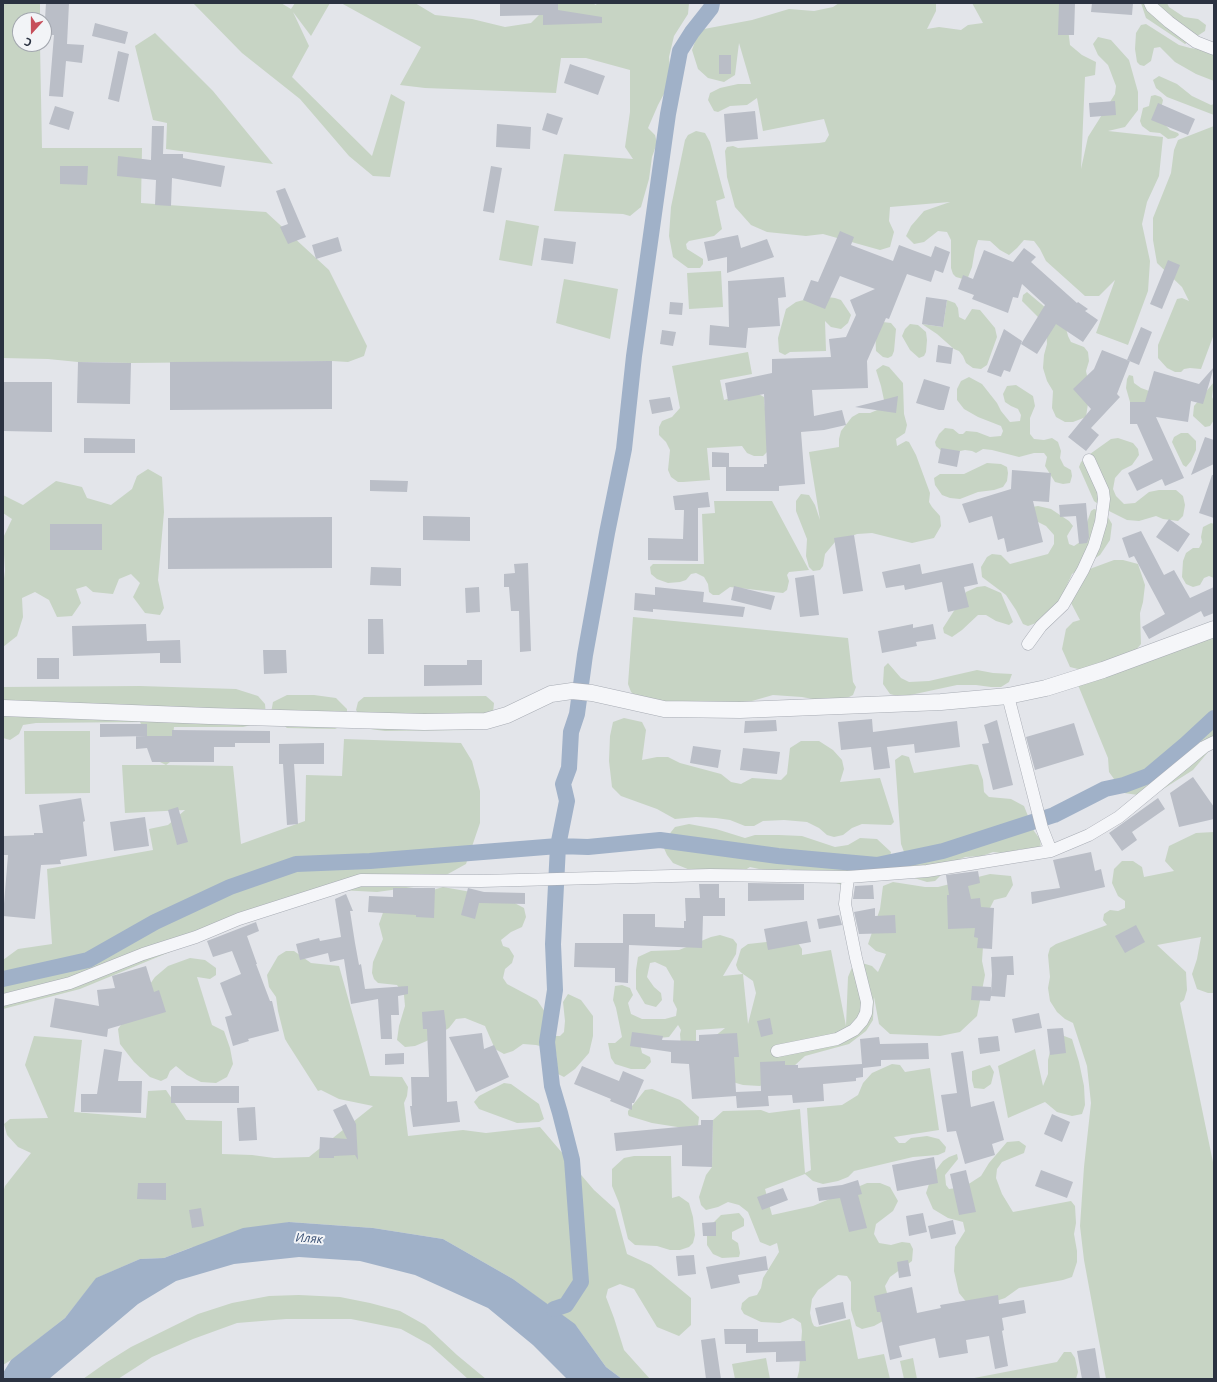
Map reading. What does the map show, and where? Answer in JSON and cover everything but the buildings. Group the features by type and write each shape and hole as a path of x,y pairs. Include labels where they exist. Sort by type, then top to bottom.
{"street":[{"path":"1150,3 1152,7 1196,42 1214,49"},
{"path":"1028,644 1041,626 1063,605 1083,570 1094,546 1101,522 1104,499 1103,491 1089,460"},
{"path":"3,708 424,722 486,721 507,715 551,694 572,691 592,693 664,709 740,710 889,704 1008,696 1046,688 1103,670 1214,630"},
{"path":"1008,696 1042,828 1051,851"},
{"path":"3,1000 70,983 143,954 196,937 239,919 361,880 481,881 710,875 848,877 927,871 1051,851 1089,835 1119,817 1204,747 1214,742"},
{"path":"777,1051 837,1039 854,1030 862,1021 866,1013 867,1002 845,904 848,877"}],"green space":[{"path":"3,3 40,3 40,12 12,12 12,52 40,52 42,148 142,148 141,203 266,212 329,270 367,346 364,356 348,362 131,363 3,358"},
{"path":"193,3 281,3 291,9 295,3 330,3 311,36 293,12 309,46 292,77 372,156 391,94 405,102 390,177 373,176 349,156 300,99 242,53"},
{"path":"341,3 415,3 435,15 472,19 505,27 531,23 551,3 592,3 596,5 597,3 689,3 688,14 674,36 669,57 670,69 666,90 648,128 655,135 657,143 652,157 649,179 641,207 630,216 623,214 554,211 564,154 633,159 625,147 630,112 630,70 586,58 561,58 556,93 425,88 400,85 421,47"},
{"path":"839,3 936,3 936,11 927,29 939,27 961,30 968,25 983,23 972,3 1065,3 1070,45 1082,55 1096,62 1095,75 1085,77 1081,169 1088,137 1115,94 1116,86 1108,65 1098,55 1093,44 1098,37 1111,40 1129,60 1138,92 1138,110 1125,127 1108,131 1163,137 1159,176 1147,202 1142,224 1150,261 1148,291 1128,345 1096,333 1115,280 1099,296 1085,296 1046,261 1034,241 1024,240 1009,255 1000,250 990,241 978,240 972,267 967,280 956,277 953,274 951,268 951,240 947,232 938,231 924,242 914,244 906,236 911,226 924,211 950,202 890,207 889,221 894,232 890,247 880,250 823,234 806,236 767,232 751,225 735,207 727,177 725,151 727,147 733,146 738,148 819,143 825,142 829,135 824,119 763,131 757,98 747,105 730,106 718,112 714,111 708,100 710,93 720,88 738,84 751,84 739,43 735,75 724,82 708,78 698,69 692,50 697,36 704,29 752,20 789,9 814,11 833,7"},
{"path":"1141,3 1167,3 1169,7 1184,17 1198,19 1206,25 1205,31 1185,44 1146,18"},
{"path":"1146,24 1179,45 1214,51 1214,81 1196,74 1175,62 1160,47 1154,48 1151,61 1144,66 1140,65 1137,62 1135,49 1136,33 1141,25"},
{"path":"155,33 213,91 273,164 166,149 167,123 153,120 135,46"},
{"path":"1159,76 1177,84 1192,96 1211,105 1214,104 1214,115 1167,97 1156,88 1153,80"},
{"path":"1155,95 1161,97 1163,100 1159,118 1170,130 1178,133 1179,135 1175,138 1168,139 1160,133 1150,132 1142,126 1140,121 1143,108 1149,106 1151,96"},
{"path":"1214,126 1214,334 1201,369 1190,368 1184,369 1181,372 1175,372 1167,368 1158,358 1158,345 1177,299 1182,298 1189,301 1182,287 1157,263 1153,240 1153,218 1171,173 1174,150 1178,140"},
{"path":"696,131 705,133 710,142 725,198 716,201 722,229 714,236 689,241 686,244 687,249 703,259 703,264 700,268 688,268 673,257 669,236 671,207 685,140 688,135"},
{"path":"506,220 539,226 532,266 499,260"},
{"path":"721,271 723,307 689,309 687,273"},
{"path":"564,279 618,289 610,339 556,323"},
{"path":"1027,292 1065,324 1071,342 1084,347 1088,352 1089,361 1086,371 1090,390 1086,417 1073,422 1065,422 1056,417 1052,408 1053,391 1047,381 1043,368 1047,344 1046,325 1022,301 1023,295"},
{"path":"819,296 841,300 851,315 848,323 841,329 831,327 825,321 826,351 790,352 785,355 779,352 778,338 786,309 796,302"},
{"path":"947,300 955,303 958,308 959,317 965,320 972,309 980,310 995,328 997,337 987,365 981,369 973,368 966,363 959,351 954,349 937,334 922,324 943,327"},
{"path":"883,322 891,323 896,329 894,351 892,356 888,358 883,357 876,351 875,329"},
{"path":"910,324 918,325 926,332 926,352 924,356 919,358 910,350 902,336 905,329"},
{"path":"748,352 752,374 720,380 724,400 753,391 764,397 769,450 763,456 754,456 747,453 742,446 707,448 710,480 678,482 671,477 668,470 670,450 666,442 659,435 659,427 662,421 672,417 680,408 672,366"},
{"path":"883,365 889,367 903,383 904,414 907,425 905,433 896,439 897,446 906,441 909,442 916,455 930,493 929,502 940,516 941,526 934,538 912,543 872,533 857,534 835,542 825,554 823,566 820,570 813,571 809,567 806,556 807,539 796,511 796,501 801,494 809,495 815,505 820,520 809,452 839,447 841,431 852,417 859,413 870,413 882,408 884,400 876,370"},
{"path":"1129,375 1133,376 1134,383 1141,388 1152,392 1159,402 1130,402 1126,388"},
{"path":"969,377 982,384 1010,422 1020,421 1021,415 1018,409 1005,402 1003,394 1007,386 1016,385 1033,396 1035,406 1030,418 1030,434 1034,439 1044,440 1052,438 1058,442 1061,451 1060,458 1064,466 1071,470 1072,476 1070,483 1063,484 1055,482 1045,466 1047,457 1044,453 1034,453 1019,457 983,449 976,453 965,450 945,454 936,446 935,442 939,434 945,428 953,429 959,434 963,434 966,431 977,432 990,437 1001,436 1003,431 1001,426 978,417 964,409 957,400 957,389 961,381"},
{"path":"1214,382 1212,397 1214,401 1214,420 1210,426 1205,427 1193,416 1194,406"},
{"path":"1181,433 1188,433 1196,441 1196,450 1191,461 1186,467 1183,465 1172,442 1174,437"},
{"path":"1118,438 1133,443 1138,449 1139,455 1132,465 1122,470 1115,478 1113,489 1116,496 1124,504 1135,503 1149,492 1159,490 1176,490 1183,496 1185,505 1183,516 1178,521 1163,519 1156,516 1139,521 1127,520 1105,509 1094,501 1079,467 1081,462 1090,454 1111,439"},
{"path":"987,463 1001,464 1007,467 1007,481 1003,487 978,492 960,499 942,495 935,485 934,478 940,474 964,474"},
{"path":"148,469 162,477 164,512 158,580 164,608 160,615 145,613 133,597 140,583 131,574 119,579 113,594 93,592 86,586 76,589 81,603 72,616 57,617 49,600 35,592 22,598 23,617 17,636 3,647 3,586 5,571 3,538 12,519 3,513 3,495 23,505 56,481 82,487 87,498 111,505 132,489 137,476"},
{"path":"714,501 772,501 809,570 789,572 787,575 789,581 787,590 783,593 730,587 719,595 713,595 709,592 708,584 704,577 696,573 691,574 686,580 680,582 668,583 657,579 651,574 650,567 653,564 704,564 702,514 715,513"},
{"path":"1038,506 1051,509 1069,521 1073,526 1067,536 1069,544 1074,546 1080,542 1091,511 1094,509 1105,512 1112,524 1110,540 1100,555 1072,574 1067,585 1064,599 1041,617 1036,623 1028,626 1023,624 1006,595 982,577 981,567 987,557 992,554 1001,555 1010,564 1048,554 1054,544 1054,535 1046,526 1028,517 1032,507"},
{"path":"1211,523 1214,524 1214,578 1209,576 1204,578 1200,585 1193,587 1186,584 1182,577 1183,561 1186,553 1193,548 1199,548 1202,542 1201,537 1203,527"},
{"path":"1114,560 1123,560 1138,564 1145,585 1140,613 1141,644 1135,651 1082,670 1070,667 1062,649 1066,629 1073,622 1080,620 1070,601 1087,570"},
{"path":"985,586 1001,593 1013,622 1009,625 996,621 986,615 978,615 952,637 944,633 943,628 966,592 977,587"},
{"path":"633,617 848,638 853,682 856,687 853,695 847,698 823,701 802,697 773,695 745,703 692,705 638,698 631,692 628,684"},
{"path":"1214,633 1214,745 1193,770 1160,791 1138,795 1124,793 1109,772 1108,758 1078,685"},
{"path":"888,663 901,678 909,682 929,681 977,670 1012,674 1009,682 1001,687 957,685 901,697 890,694 883,684 884,667"},
{"path":"140,686 236,689 258,696 265,704 266,716 255,724 243,727 174,727 170,762 166,765 160,762 140,722 36,723 23,725 19,734 10,740 3,738 3,687"},
{"path":"287,695 314,695 336,698 347,709 347,719 341,726 335,729 287,728 271,713 273,702"},
{"path":"486,696 494,703 493,713 481,728 469,730 385,731 370,729 356,710 358,702 364,697"},
{"path":"624,718 642,722 646,730 642,760 657,757 668,757 680,763 721,774 731,782 741,784 752,778 781,780 787,774 790,748 801,741 819,741 833,750 842,760 844,769 840,782 880,778 894,822 891,825 862,824 852,828 843,835 834,837 827,835 819,828 807,822 784,820 763,821 754,826 745,826 730,820 716,818 696,817 675,819 657,809 621,796 612,787 609,761 610,736 613,722"},
{"path":"24,731 90,731 90,793 25,794"},
{"path":"344,739 461,743 472,761 480,791 480,823 466,864 428,885 377,892 339,890 308,895 80,989 3,1009 3,960 18,949 52,944 47,869 153,850 149,829 168,825 185,810 125,813 122,765 233,766 241,844 305,821 306,775 342,776"},
{"path":"902,755 909,757 914,773 971,764 978,765 983,780 984,792 989,797 1011,799 1024,806 1034,831 1040,839 1041,849 1020,849 1013,852 993,852 982,856 965,857 949,864 935,881 927,882 914,878 901,844 895,760"},
{"path":"689,824 716,829 745,838 755,835 802,836 835,847 848,845 860,838 877,839 891,852 888,869 872,880 842,885 833,882 824,872 811,870 800,871 788,869 768,871 750,867 742,872 690,870 673,863 663,846 675,827"},
{"path":"1214,832 1214,993 1208,993 1197,989 1192,974 1197,959 1201,937 1157,945 1186,972 1187,990 1184,1000 1180,1003 1214,1167 1214,1379 1106,1379 1084,1260 1080,1226 1084,1167 1091,1103 1087,1066 1073,1023 1065,1019 1057,1012 1050,1001 1048,988 1050,977 1048,955 1050,948 1056,944 1107,925 1103,920 1104,914 1110,910 1118,911 1125,908 1125,901 1118,896 1112,883 1114,869 1122,861 1133,861 1142,867 1144,877 1174,871 1165,861 1169,846 1196,833"},
{"path":"990,874 1011,876 1013,885 1006,897 994,900 985,918 982,961 985,975 977,1016 960,1032 940,1036 890,1034 879,1024 874,997 873,1020 866,1031 849,1044 805,1056 783,1076 760,1086 743,1085 701,1073 708,1042 725,1028 696,1030 696,1045 681,1046 681,1030 678,1025 669,1037 647,1039 640,1044 642,1053 650,1057 651,1062 645,1069 631,1069 615,1064 611,1058 608,1043 615,1043 622,1037 613,1000 615,986 622,985 630,988 633,995 628,1003 631,1014 642,1019 665,1019 676,1016 677,1009 673,1001 674,981 666,967 655,962 650,963 647,977 654,987 661,993 662,1000 656,1007 645,1004 636,989 638,957 651,951 679,950 711,937 720,935 733,939 737,944 736,954 723,976 743,974 738,970 736,965 741,949 748,944 796,940 802,949 802,955 831,950 846,1026 848,977 853,965 862,963 872,966 878,972 886,954 876,951 868,944 880,909 883,886 893,882 925,887 938,887","holes":["743,974 753,981 756,993 748,1024"]},
{"path":"443,887 505,898 524,908 526,917 522,927 511,932 501,940 503,946 509,948 514,956 512,963 505,969 503,978 507,984 537,1000 545,1012 545,1028 553,1036 560,1036 564,1032 565,1021 563,1002 568,994 581,1000 593,1016 593,1036 589,1053 575,1069 564,1077 558,1074 556,1053 552,1049 536,1045 523,1044 513,1051 504,1054 495,1049 485,1026 465,1018 456,1019 449,1028 429,1040 415,1046 405,1047 397,1040 399,1026 405,1006 404,995 397,985 378,983 374,979 372,973 373,962 383,939 379,924 386,904"},
{"path":"286,951 294,951 311,963 339,966 370,1076 402,1077 408,1087 407,1096 404,1103 408,1136 463,1130 486,1133 540,1127 594,1190 615,1209 627,1254 651,1265 691,1298 691,1325 679,1336 657,1327 634,1289 620,1284 608,1289 606,1297 624,1350 650,1379 622,1379 606,1367 577,1327 513,1279 443,1239 373,1228 289,1222 190,1248 164,1258 140,1259 97,1278 65,1318 16,1357 3,1365 3,1193 5,1186 31,1153 18,1147 7,1135 4,1124 10,1119 48,1118 25,1065 34,1036 82,1040 74,1112 146,1118 148,1091 166,1090 186,1120 222,1121 222,1154 252,1155 274,1158 309,1157 373,1106 339,1099 321,1090 318,1091 285,1039 276,997 269,987 267,975 278,956"},
{"path":"190,958 205,960 216,968 216,975 210,979 197,977 212,1025 224,1031 230,1048 233,1064 227,1077 216,1083 201,1082 187,1075 176,1066 170,1071 167,1078 161,1081 150,1077 134,1062 120,1044 118,1029 155,977 168,966"},
{"path":"1059,1034 1072,1039 1079,1062 1084,1086 1085,1105 1082,1114 1072,1116 1057,1112 1045,1102 1008,1118 998,1066 1035,1049 1043,1086 1048,1074 1048,1060 1054,1036"},
{"path":"892,1064 900,1065 905,1072 930,1068 939,1130 894,1137 899,1143 905,1143 911,1138 927,1136 939,1139 946,1147 945,1152 938,1155 913,1157 854,1171 848,1177 838,1181 823,1184 813,1181 805,1174 765,1189 772,1215 813,1206 867,1183 880,1183 890,1187 898,1201 893,1211 876,1224 874,1234 879,1243 891,1245 902,1242 910,1243 913,1249 912,1261 890,1277 885,1286 889,1300 883,1321 874,1326 862,1329 856,1326 851,1310 851,1282 847,1276 838,1275 818,1290 812,1299 810,1313 814,1326 817,1327 850,1319 858,1359 884,1354 890,1379 797,1379 802,1331 801,1323 793,1318 780,1323 761,1322 744,1314 741,1309 742,1303 749,1297 757,1295 761,1288 763,1278 779,1252 777,1243 770,1246 760,1242 748,1212 739,1205 728,1202 718,1207 706,1210 701,1205 699,1197 706,1175 712,1167 713,1120 723,1111 761,1110 769,1113 800,1109 805,1173 811,1170 807,1108 842,1105 858,1095 863,1083 872,1073"},
{"path":"990,1065 994,1072 991,1084 984,1089 974,1088 972,1071"},
{"path":"504,1083 511,1084 539,1104 544,1119 539,1122 517,1123 479,1109 474,1102 479,1096"},
{"path":"652,1089 680,1100 699,1117 698,1126 690,1129 652,1123 629,1116 628,1111 645,1090"},
{"path":"1019,1141 1026,1146 1024,1153 1002,1162 997,1169 996,1178 1002,1194 1013,1212 1071,1201 1075,1206 1076,1223 1074,1234 1077,1262 1072,1277 1019,1288 1005,1298 979,1307 968,1304 959,1293 954,1271 955,1247 965,1231 963,1222 948,1218 933,1209 926,1193 932,1175 943,1161 949,1157 957,1154 958,1159 945,1175 946,1185 949,1189 964,1187 981,1176 989,1163 1007,1142"},
{"path":"634,1156 671,1156 672,1198 679,1196 689,1203 693,1217 695,1235 693,1243 689,1247 680,1250 670,1250 657,1246 635,1245 628,1239 619,1203 612,1186 612,1169 624,1158"},
{"path":"739,1213 744,1219 744,1226 732,1232 732,1239 738,1243 740,1253 739,1257 722,1258 713,1254 707,1245 707,1229 721,1215"},
{"path":"299,1295 340,1297 400,1311 425,1325 457,1355 486,1379 468,1379 430,1345 401,1329 351,1319 286,1319 237,1323 193,1339 152,1357 118,1379 83,1379 131,1347 198,1314 232,1303 269,1296"},
{"path":"1064,1352 1071,1352 1075,1358 1078,1372 1076,1379 969,1379 1057,1362"},
{"path":"766,1358 770,1379 735,1379 732,1364"},
{"path":"913,1358 917,1379 904,1379 900,1361"}],"water":[{"name":"Иляк","path":"289,1222 373,1228 443,1239 513,1279 575,1324 606,1367 622,1379 567,1379 533,1345 488,1308 415,1275 360,1261 299,1257 234,1264 176,1281 138,1304 49,1379 3,1379 3,1373 11,1360 65,1318 96,1278 140,1259 164,1258 243,1228"}],"waterway":[{"path":"554,1309 566,1305 581,1282 572,1160 552,1086 547,1042 555,990 553,944 558,846 567,801 563,784 569,768 571,732 577,714 585,655 624,449 634,356 668,114 680,51 692,32 711,8 712,3"},
{"path":"3,979 88,960 155,922 230,887 296,864 370,861 558,846 588,847 660,840 778,856 877,865 943,851 1054,815 1105,789 1124,785 1148,776 1214,718"}]}
